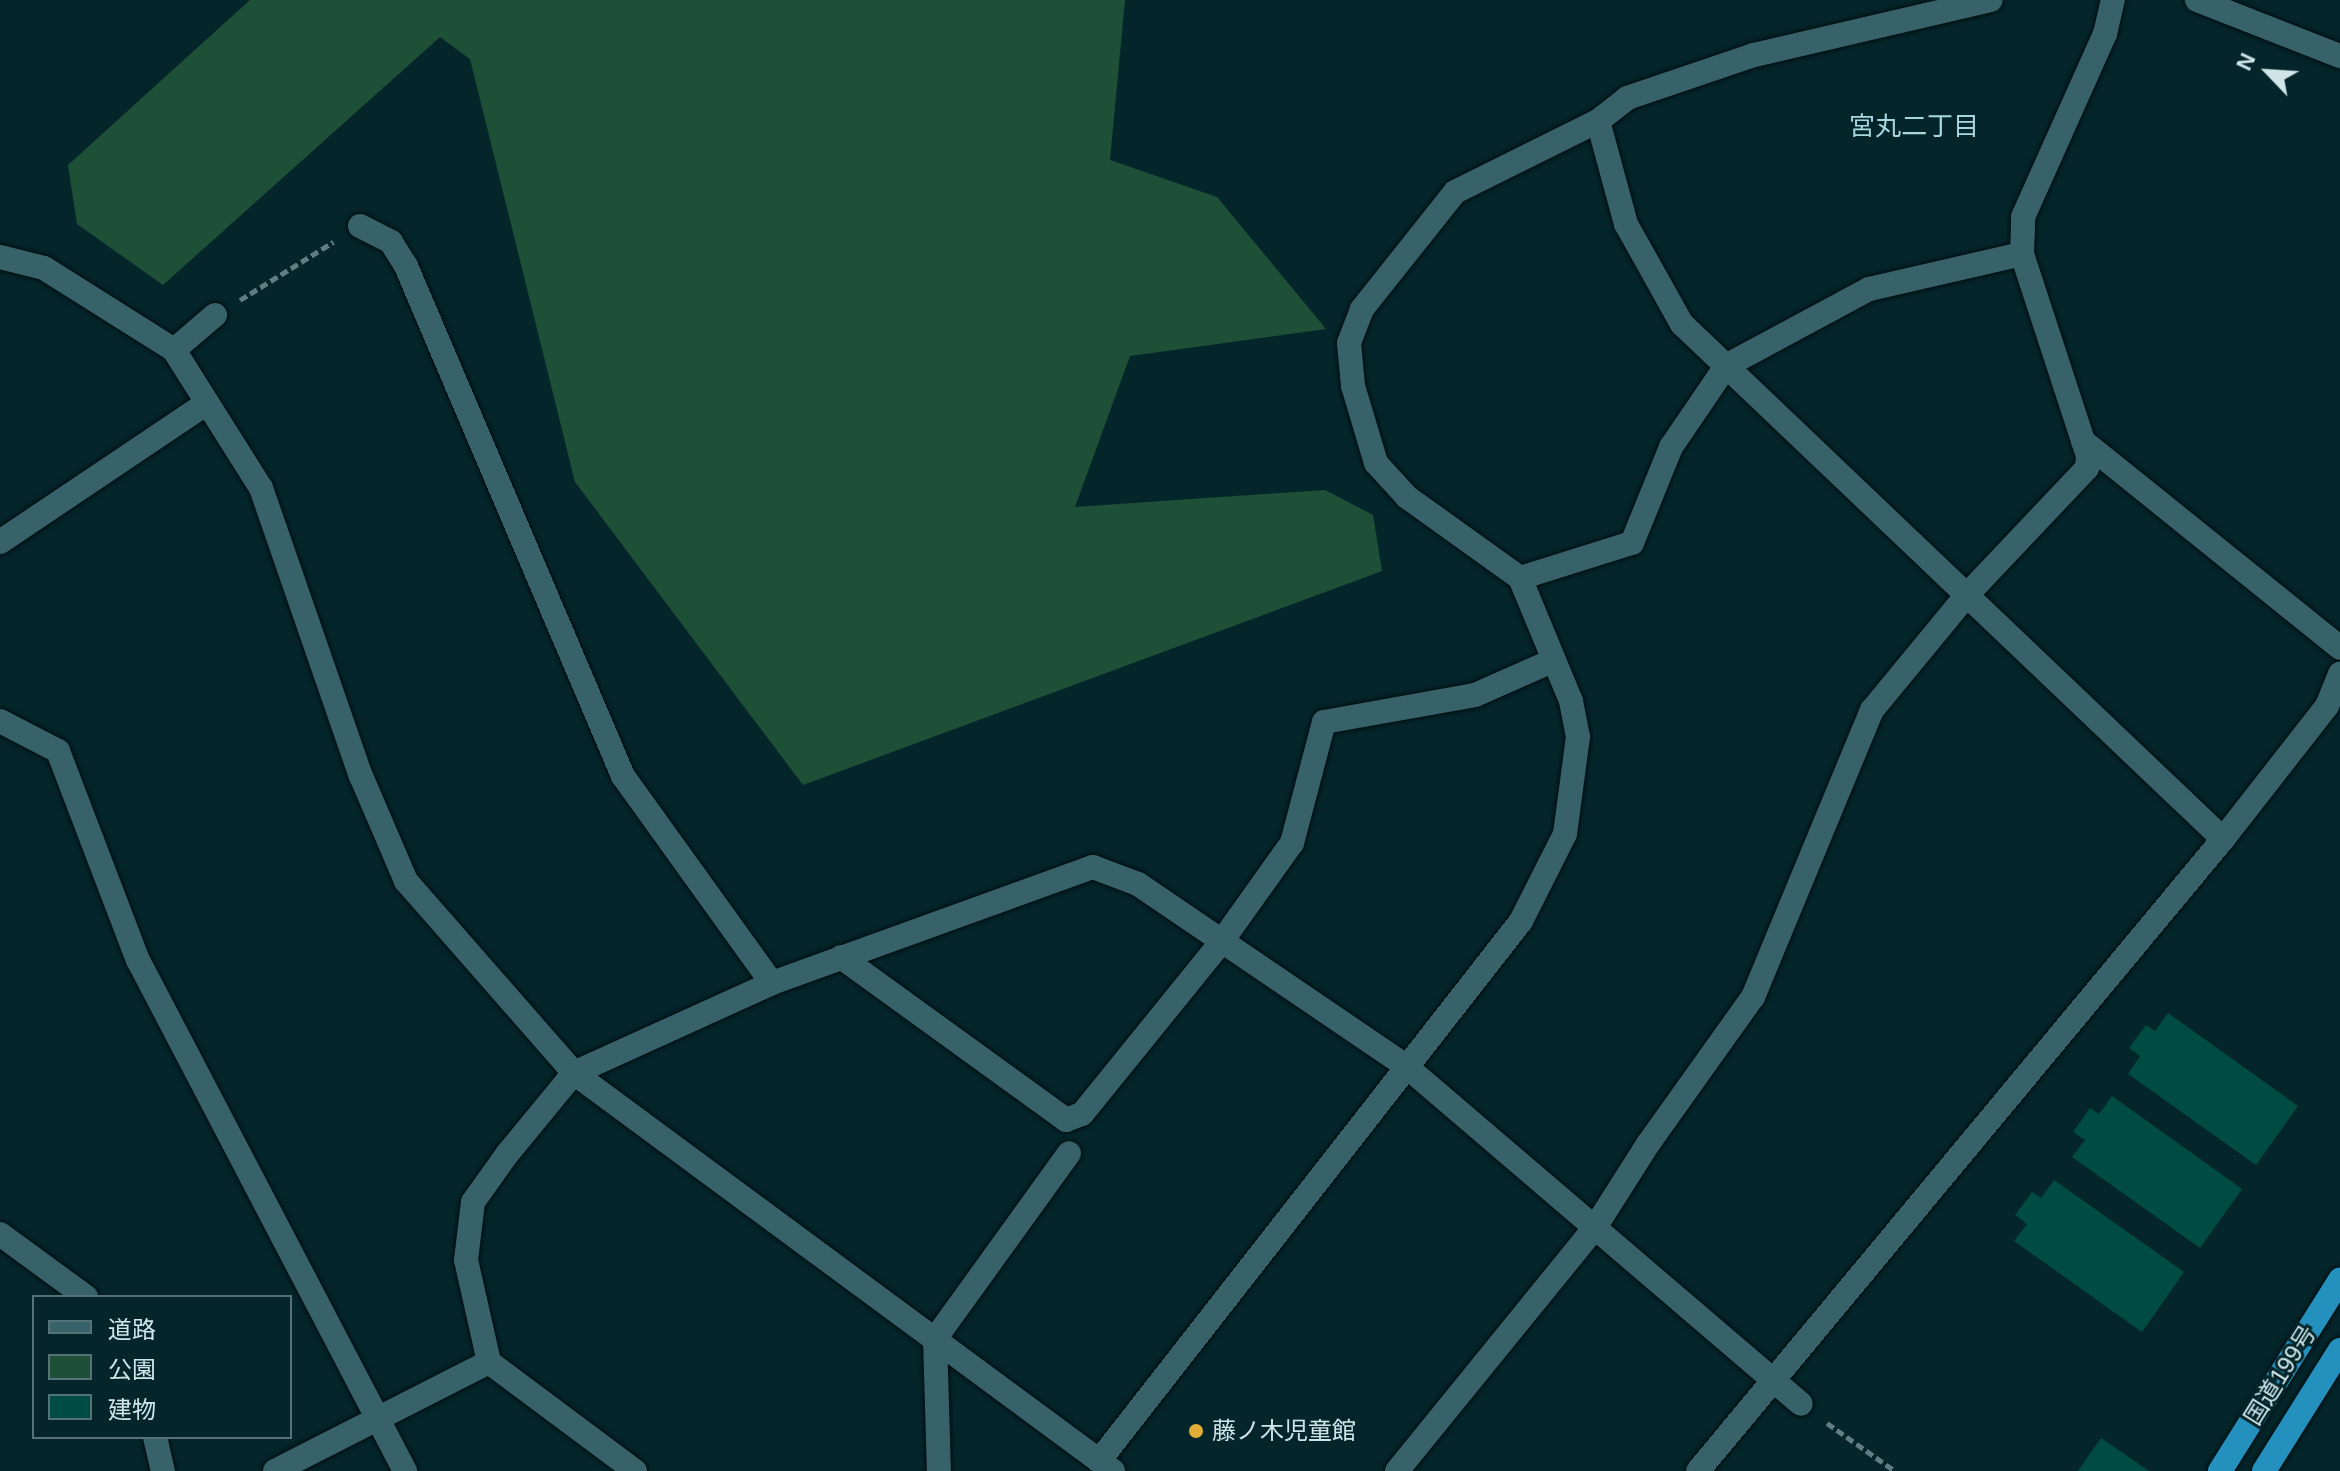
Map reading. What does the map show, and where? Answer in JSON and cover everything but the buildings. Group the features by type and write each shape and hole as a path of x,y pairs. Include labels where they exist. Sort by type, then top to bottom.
{"highway":[{"name":"国道199号","path":"2220,1471 2340,1280"},
{"name":"国道199号","path":"2264,1471 2340,1350"}],"street":[{"path":"0,257 44,268 174,350 261,488 361,776 406,881 574,1073 1106,1466 1521,921 1565,834 1578,737 1554,660 1520,578 1407,497 1376,463 1353,386 1349,343 1362,309 1455,192 1598,121 1627,98 1754,55 1991,0"},
{"path":"1397,1471 1594,1229 1648,1144 1753,997 1872,710 1965,597 2087,468 2083,441 2022,254 2023,217 2105,34 2113,0"},
{"path":"2197,0 2340,56"},
{"path":"1598,121 1626,224 1682,324 1965,597 2223,839"},
{"path":"360,226 391,242 406,266 623,776 772,983"},
{"path":"1520,578 1632,543 1671,447 1726,366 1869,289 2022,254"},
{"path":"174,350 215,315"},
{"path":"0,542 207,403"},
{"path":"2083,441 2340,648"},
{"path":"841,957 1066,1120 1082,1114 1222,941 1292,843 1324,722 1475,695 1554,660"},
{"path":"1698,1471 1774,1385 2223,839 2327,706 2340,673"},
{"path":"0,721 58,751 138,960 405,1471"},
{"path":"635,1471 489,1362 466,1260 473,1202 574,1073 772,983 1093,867 1138,884 1407,1067 1774,1385 1801,1404"},
{"path":"939,1471 935,1339 1069,1153"},
{"path":"0,1234 83,1295"},
{"path":"275,1471 489,1362"},
{"path":"155,1439 163,1471"}],"path":[{"path":"215,315 360,226"},
{"path":"1801,1404 1895,1471"}],"green space":[{"path":"250,0 1125,0 1110,160 1217,197 1326,329 1130,356 1075,507 1325,490 1373,515 1382,571 803,785 575,482 470,59 440,37 163,285 77,224 68,165"}],"place":[{"name":"藤ノ木児童館","path":"1196,1431"}],"district":[{"name":"宮丸二丁目","path":"1914,127"}]}
